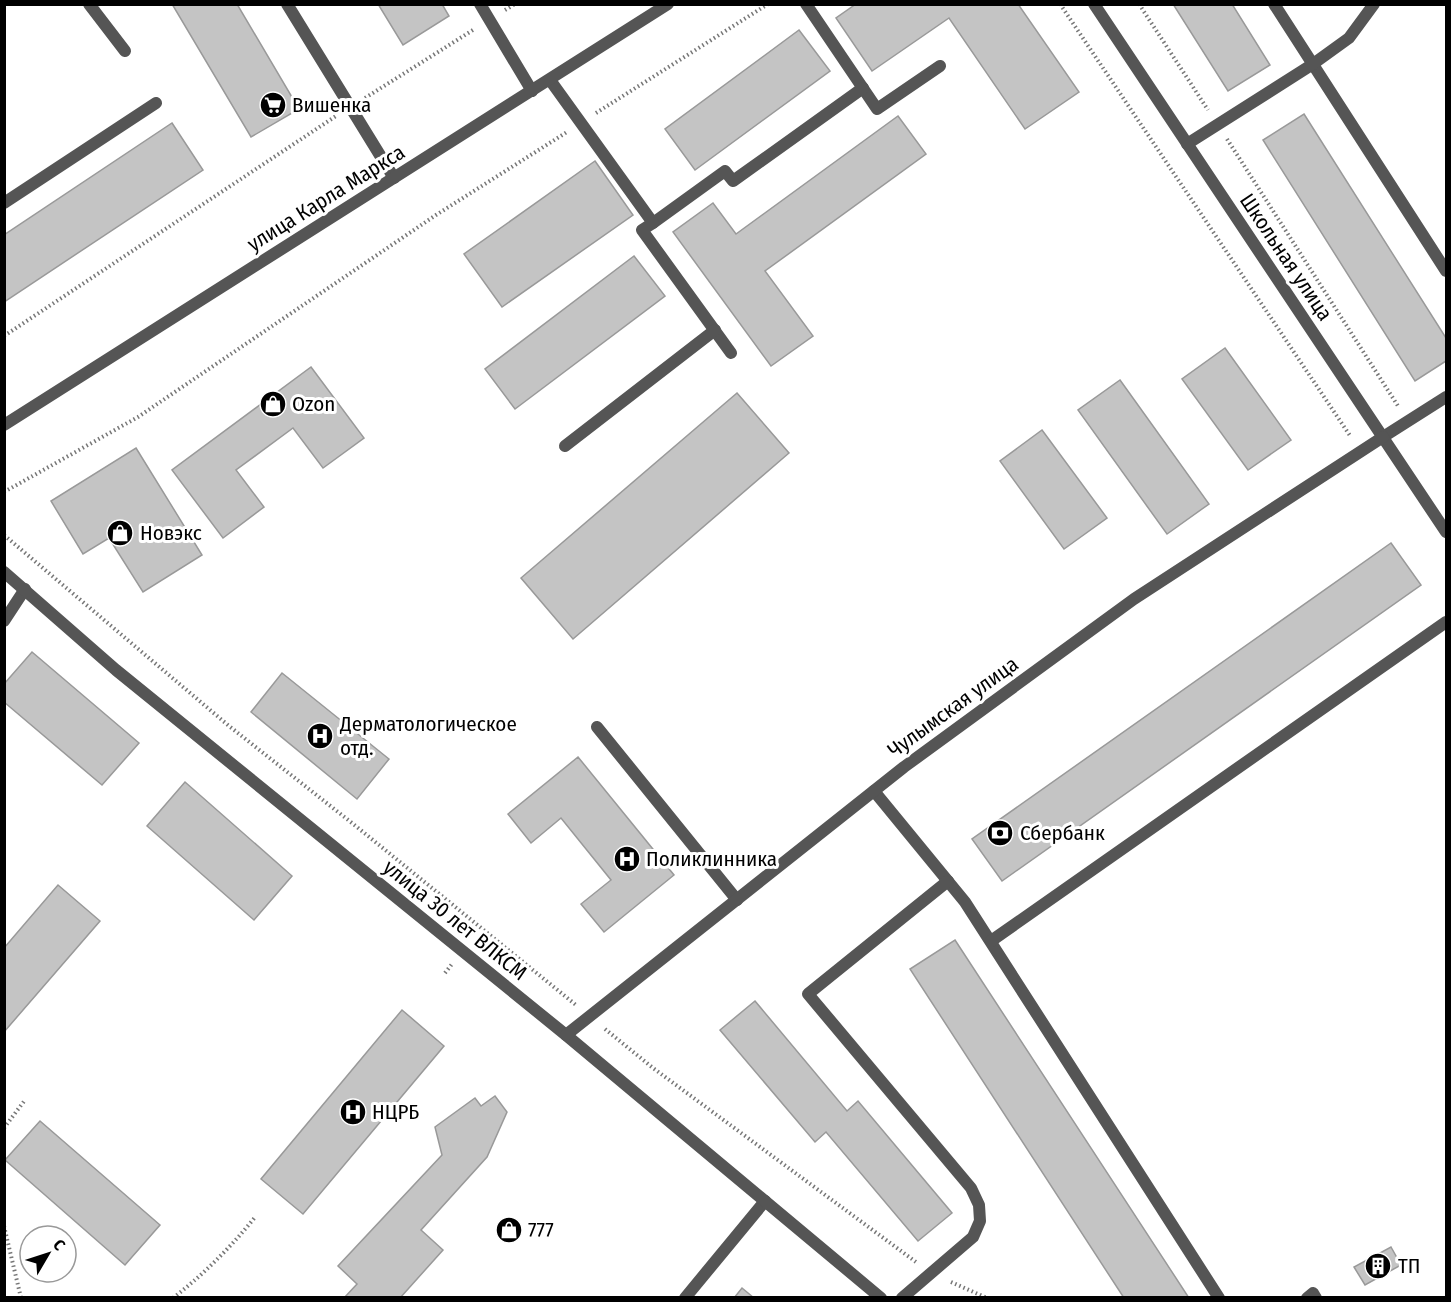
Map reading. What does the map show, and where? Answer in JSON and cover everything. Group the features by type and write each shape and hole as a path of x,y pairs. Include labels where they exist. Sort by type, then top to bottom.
{"street":[{"path":"89,4 125,51"},
{"path":"287,4 394,178"},
{"path":"480,4 532,91"},
{"name":"улица Карла Маркса","path":"4,425 669,4"},
{"path":"806,4 877,109 940,66"},
{"name":"Школьная улица","path":"1094,4 1446,532"},
{"path":"1274,4 1446,271"},
{"path":"1187,144 1313,64 1349,38 1374,4"},
{"path":"550,80 653,223"},
{"path":"731,353 642,230 725,171 733,181 863,88"},
{"path":"4,203 156,103"},
{"path":"566,446 715,330"},
{"name":"Чулымская улица","path":"566,1035 904,767 1134,599 1446,396"},
{"name":"улица 30 лет ВЛКСМ","path":"4,572 116,670 566,1035 881,1298"},
{"path":"4,621 25,589"},
{"path":"990,941 1446,622"},
{"path":"597,727 737,900"},
{"path":"874,791 965,902 1219,1298"},
{"path":"902,1298 973,1237 980,1221 979,1205 971,1188 808,994 948,881"},
{"path":"685,1298 765,1201"},
{"path":"1307,1298 1313,1293 1316,1298"}],"path":[{"path":"4,336 350,107 514,4"},
{"path":"4,492 138,417 436,215 768,4"},
{"path":"1060,4 1360,452"},
{"path":"1140,4 1408,421"},
{"path":"4,535 229,726 653,1068 931,1273 987,1298"},
{"path":"4,1128 25,1100"},
{"path":"173,1298 202,1275 256,1216"},
{"path":"4,1226 21,1298"}],"building":[{"path":"172,4 237,4 299,109 251,137"},
{"path":"378,4 442,4 449,16 403,45"},
{"path":"856,4 1018,4 1079,92 1025,129 949,18 872,71 836,18"},
{"path":"1173,4 1232,4 1270,65 1228,91"},
{"path":"799,30 830,71 695,170 665,129"},
{"path":"1304,114 1446,338 1446,361 1415,381 1263,140"},
{"path":"898,116 926,154 765,271 813,336 771,366 673,232 713,203 736,234"},
{"path":"172,123 203,170 4,302 4,235"},
{"path":"595,161 633,215 502,307 464,254"},
{"path":"634,256 665,296 515,409 485,369"},
{"path":"1225,348 1291,440 1248,470 1182,379"},
{"path":"311,367 364,438 323,468 293,428 236,470 264,507 223,538 172,470"},
{"path":"1120,380 1209,504 1167,534 1078,410"},
{"path":"737,393 789,453 573,639 521,578"},
{"path":"1042,430 1107,518 1064,549 1000,461"},
{"path":"136,448 202,555 143,592 109,538 83,554 51,501"},
{"path":"1391,543 1421,585 1002,881 972,839"},
{"path":"32,652 139,743 102,785 4,702 4,684"},
{"name":"Дерматологическое отд.","path":"282,673 389,759 357,799 251,712"},
{"name":"Поликлинника","path":"578,757 674,875 604,932 581,904 611,880 561,818 531,843 508,814"},
{"path":"185,782 292,876 254,920 147,826"},
{"path":"58,885 100,921 4,1032 4,948"},
{"path":"955,940 1189,1298 1124,1298 910,969"},
{"path":"755,1001 847,1111 858,1101 952,1213 918,1241 826,1132 815,1142 720,1030"},
{"name":"НЦРБ","path":"402,1010 444,1046 303,1214 261,1179"},
{"path":"495,1096 507,1112 487,1157 421,1230 443,1250 400,1298 344,1298 357,1284 338,1266 442,1155 435,1127 475,1098 481,1106"},
{"path":"40,1121 160,1225 125,1265 5,1160"},
{"name":"ТП","path":"1391,1247 1401,1265 1365,1285 1354,1267"},
{"path":"742,1288 754,1298 734,1298"}],"place":[{"name":"Вишенка","path":"273,105"},
{"name":"Ozon","path":"273,404"},
{"name":"Новэкс","path":"120,533"},
{"name":"Дерматологическое отд.","path":"320,736"},
{"name":"Сбербанк","path":"1000,833"},
{"name":"Поликлинника","path":"627,859"},
{"name":"НЦРБ","path":"353,1112"},
{"name":"777","path":"509,1230"},
{"name":"ТП","path":"1378,1266"}]}
